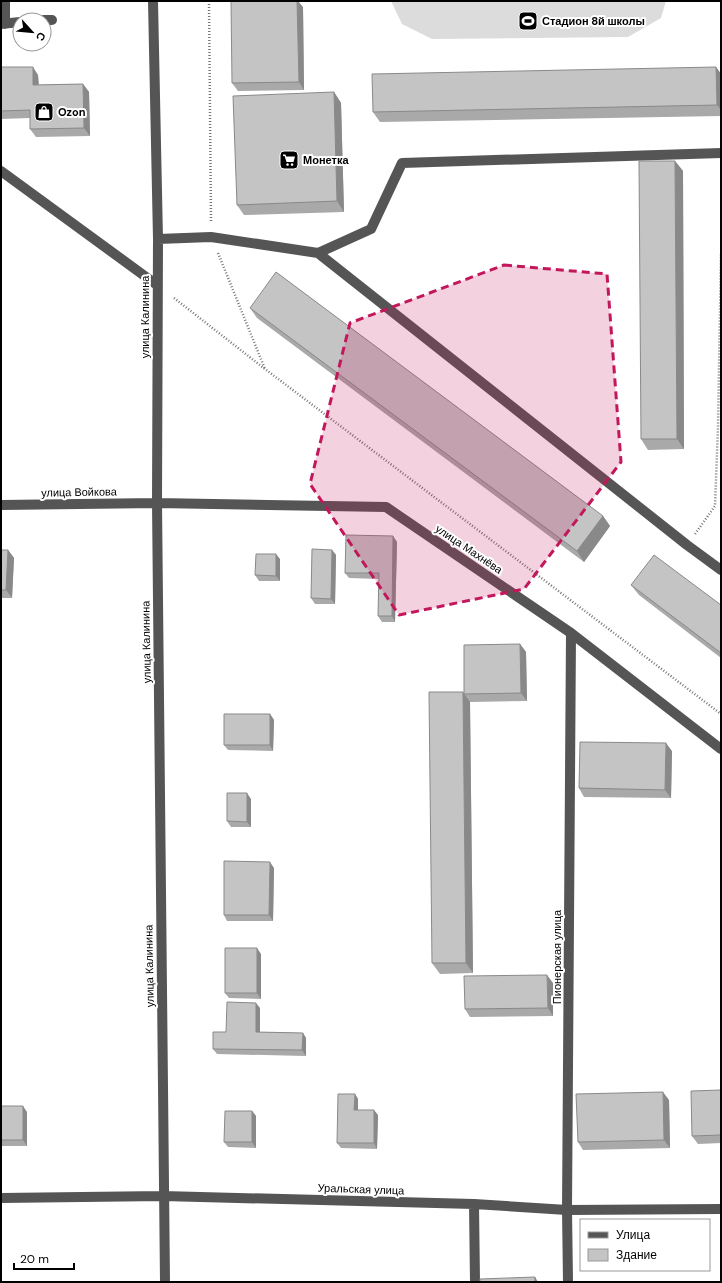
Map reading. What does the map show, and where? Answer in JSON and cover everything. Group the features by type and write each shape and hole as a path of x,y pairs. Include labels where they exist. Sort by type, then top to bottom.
{"street":[{"path":"3,24 5,1"},
{"name":"улица Калинина","path":"153,1 158,239 157,503 165,1282"},
{"path":"318,253 371,229 402,163 721,153"},
{"path":"1,171 158,285"},
{"path":"158,239 212,237 318,253 721,570"},
{"name":"улица Войкова","path":"1,505 157,503"},
{"name":"улица Махнёва","path":"157,503 386,507 571,633 721,749"},
{"name":"Пионерская улица","path":"568,1282 571,633"},
{"name":"Уральская улица","path":"1,1198 163,1196 474,1204 568,1210 721,1209"},
{"path":"474,1204 475,1282"}],"path":[{"path":"209,1 212,237 265,369"},
{"path":"687,544 716,506 721,253"},
{"path":"158,285 265,369 721,714"}],"highlighted area":[{"path":"504,265 607,274 621,462 524,589 399,615 310,484 350,323"}],"shaded area":[{"name":"Стадион 8й школы","path":"391,1 666,1 661,18 628,37 432,39 402,24"}],"building":[{"path":"231,1 297,1 299,82 232,83"},
{"path":"1,67 33,67 33,85 83,84 84,128 30,129 30,110 1,111"},
{"path":"716,67 717,105 373,112 372,74"},
{"path":"334,92 337,201 237,205 233,96"},
{"path":"639,161 675,161 677,439 641,439"},
{"path":"276,272 603,516 577,551 250,308"},
{"path":"346,535 393,536 392,616 378,616 379,573 345,573"},
{"path":"312,549 332,550 331,599 311,598"},
{"path":"1,550 8,550 6,590 1,590"},
{"path":"256,554 276,554 276,576 255,575"},
{"path":"654,555 721,605 721,653 631,585"},
{"path":"520,644 521,693 464,694 464,645"},
{"path":"429,692 463,692 466,963 432,963"},
{"path":"224,714 270,714 270,745 224,745"},
{"path":"580,742 666,743 665,790 579,788"},
{"path":"227,793 247,793 247,822 227,821"},
{"path":"224,861 270,862 269,915 224,915"},
{"path":"225,948 257,948 257,993 225,993"},
{"path":"547,975 548,1008 465,1009 464,976"},
{"path":"227,1002 256,1003 256,1032 303,1033 302,1050 213,1049 213,1032 226,1032"},
{"path":"721,1090 721,1135 692,1136 691,1091"},
{"path":"663,1092 664,1140 578,1142 576,1094"},
{"path":"338,1094 355,1094 354,1110 374,1110 374,1143 337,1143"},
{"path":"1,1106 23,1106 23,1140 1,1140"},
{"path":"225,1111 252,1111 252,1142 224,1142"},
{"path":"535,1277 535,1282 480,1282 480,1279"}],"place":[{"name":"Стадион 8й школы","path":"528,21"},
{"name":"Ozon","path":"44,112"},
{"name":"Монетка","path":"289,160"}]}
